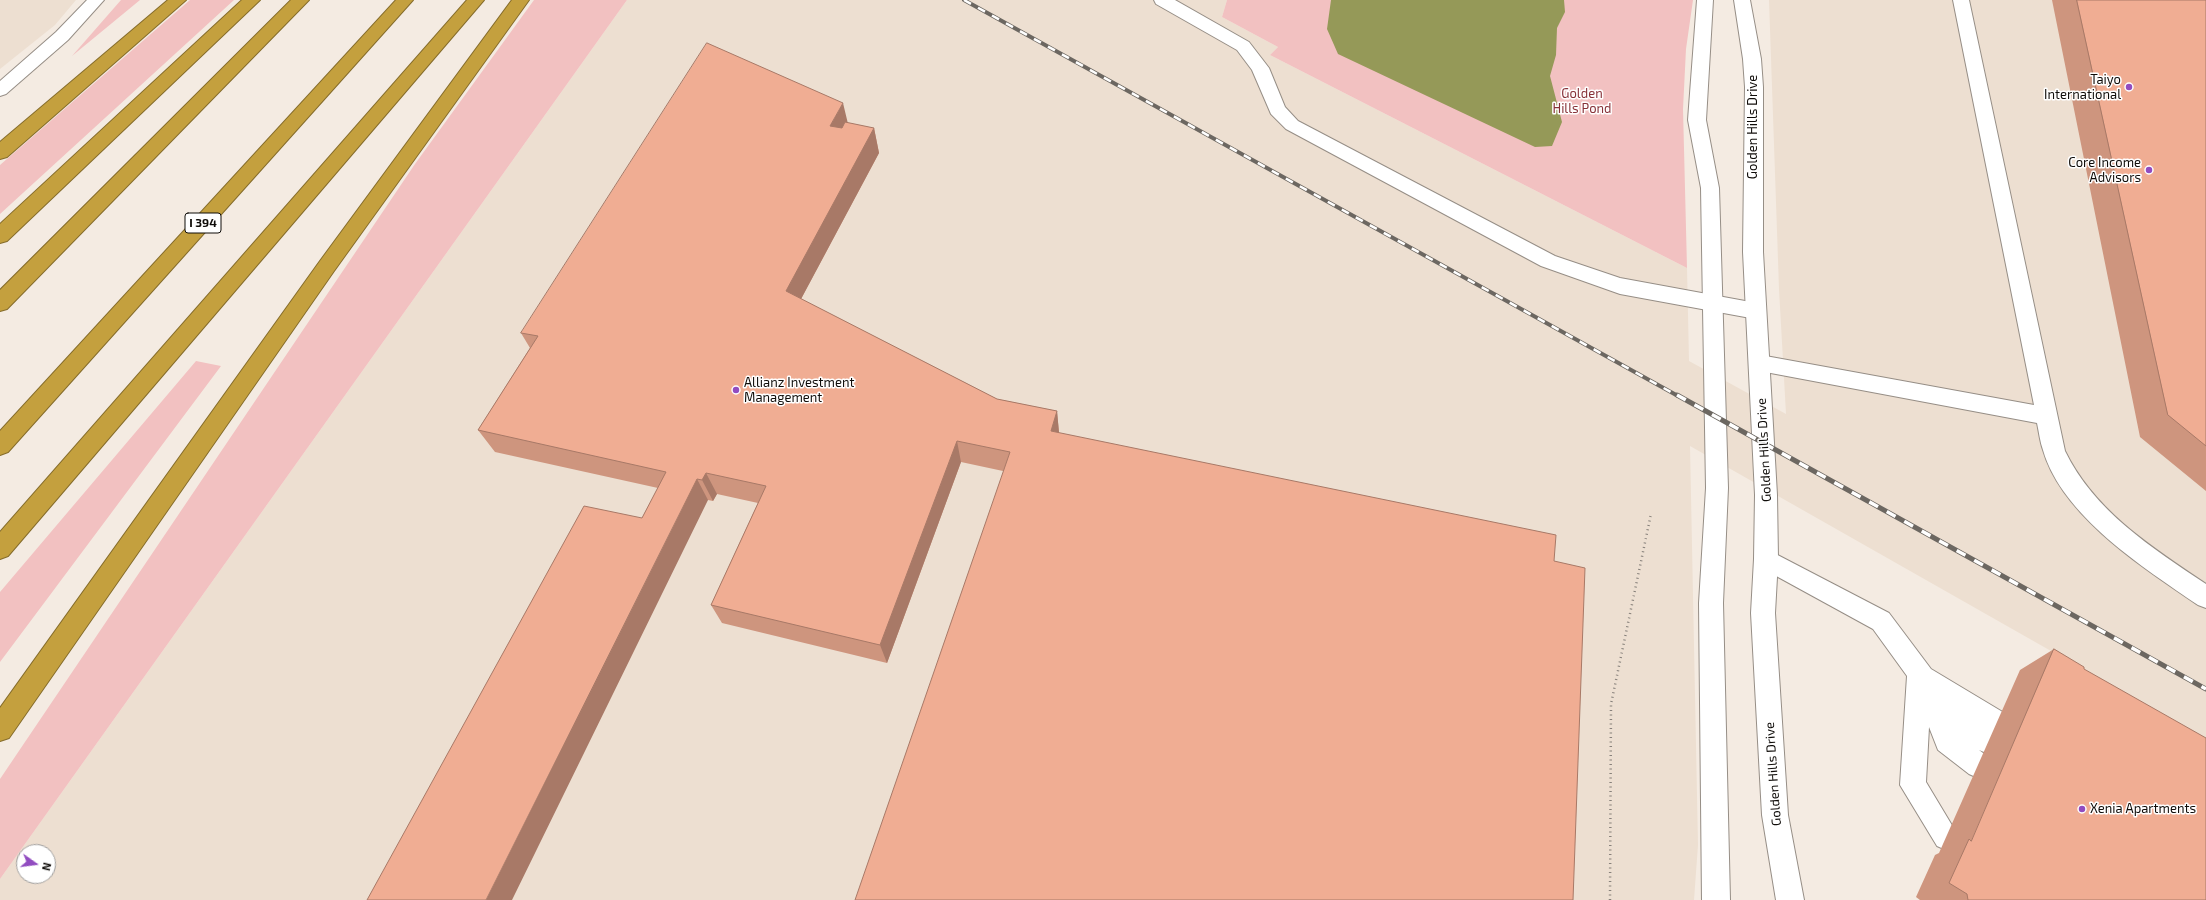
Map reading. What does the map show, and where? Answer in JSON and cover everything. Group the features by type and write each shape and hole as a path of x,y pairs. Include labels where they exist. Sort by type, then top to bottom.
{"highway":[{"path":"0,152 178,0"},
{"path":"0,236 252,0"},
{"path":"0,303 301,0"},
{"name":"I 394","path":"0,446 405,0"},
{"path":"0,549 476,0"},
{"path":"0,729 332,259 521,0"}],"street":[{"path":"0,90 38,59 74,26 96,0"},
{"path":"1162,0 1222,32 1243,46 1260,68 1277,110 1292,125 1548,261 1620,286 1756,311"},
{"path":"1705,0 1697,120 1710,188 1713,304 1717,488 1711,603 1716,900"},
{"name":"Golden Hills Drive","path":"1742,0 1754,80 1753,252 1766,495 1766,559 1763,613 1775,815 1790,900"},
{"path":"1961,0 2054,451 2070,481 2096,512 2139,551 2206,597"},
{"path":"1760,363 2046,416"},
{"path":"1766,559 1882,621 1919,672 1947,741 1978,765"},
{"path":"1919,672 1993,733"},
{"path":"1919,672 1913,784 1946,837"}],"path":[{"path":"1610,900 1611,704 1651,514"}],"shaded area":[{"path":"0,0 76,0 55,25 0,69"},
{"path":"627,0 1227,0 1222,17 1278,47 1270,55 1687,268 1689,361 1786,414 1779,289 1769,0 2206,0 2206,739 1690,446 1698,845 1694,900 0,900 0,879 16,857 16,884 56,884 56,844 25,844"},
{"name":"Golden Hills Pond","path":"1331,0 1564,0 1565,12 1557,28 1556,55 1550,76 1562,122 1552,146 1535,147 1338,54 1327,29"}],"green space":[{"path":"121,0 140,0 72,56"},
{"path":"190,0 234,0 0,214 0,165"},
{"path":"534,0 627,0 25,844 16,844 16,857 0,879 0,779 415,164"},
{"name":"Golden Hills Pond","path":"1227,0 1693,0 1686,49 1683,109 1687,268 1270,55 1278,47 1222,17"},
{"path":"196,361 221,366 0,662 0,592"}],"building":[{"path":"2077,0 2206,0 2206,446 2168,415"},
{"path":"707,43 843,103 830,126 842,128 845,122 874,128 786,291 997,399 1057,411 1051,431 1556,535 1554,561 1585,568 1573,900 855,900 1010,452 957,441 880,645 711,605 766,486 706,473 702,480 697,479 486,900 367,900 584,506 642,518 666,472 478,430 538,336 521,333"},
{"name":"Xenia Apartments","path":"2054,649 2084,667 2084,669 2206,738 2206,900 1968,900 1967,894 1949,883 1969,839 1971,841"}],"railway":[{"path":"964,0 1678,396"},
{"path":"1677,395 2206,689"}],"place":[{"name":"Taiyo International","path":"2129,87"},
{"name":"Core Income Advisors","path":"2149,170"},
{"name":"Allianz Investment Management","path":"736,390"},
{"name":"Xenia Apartments","path":"2082,809"}]}
